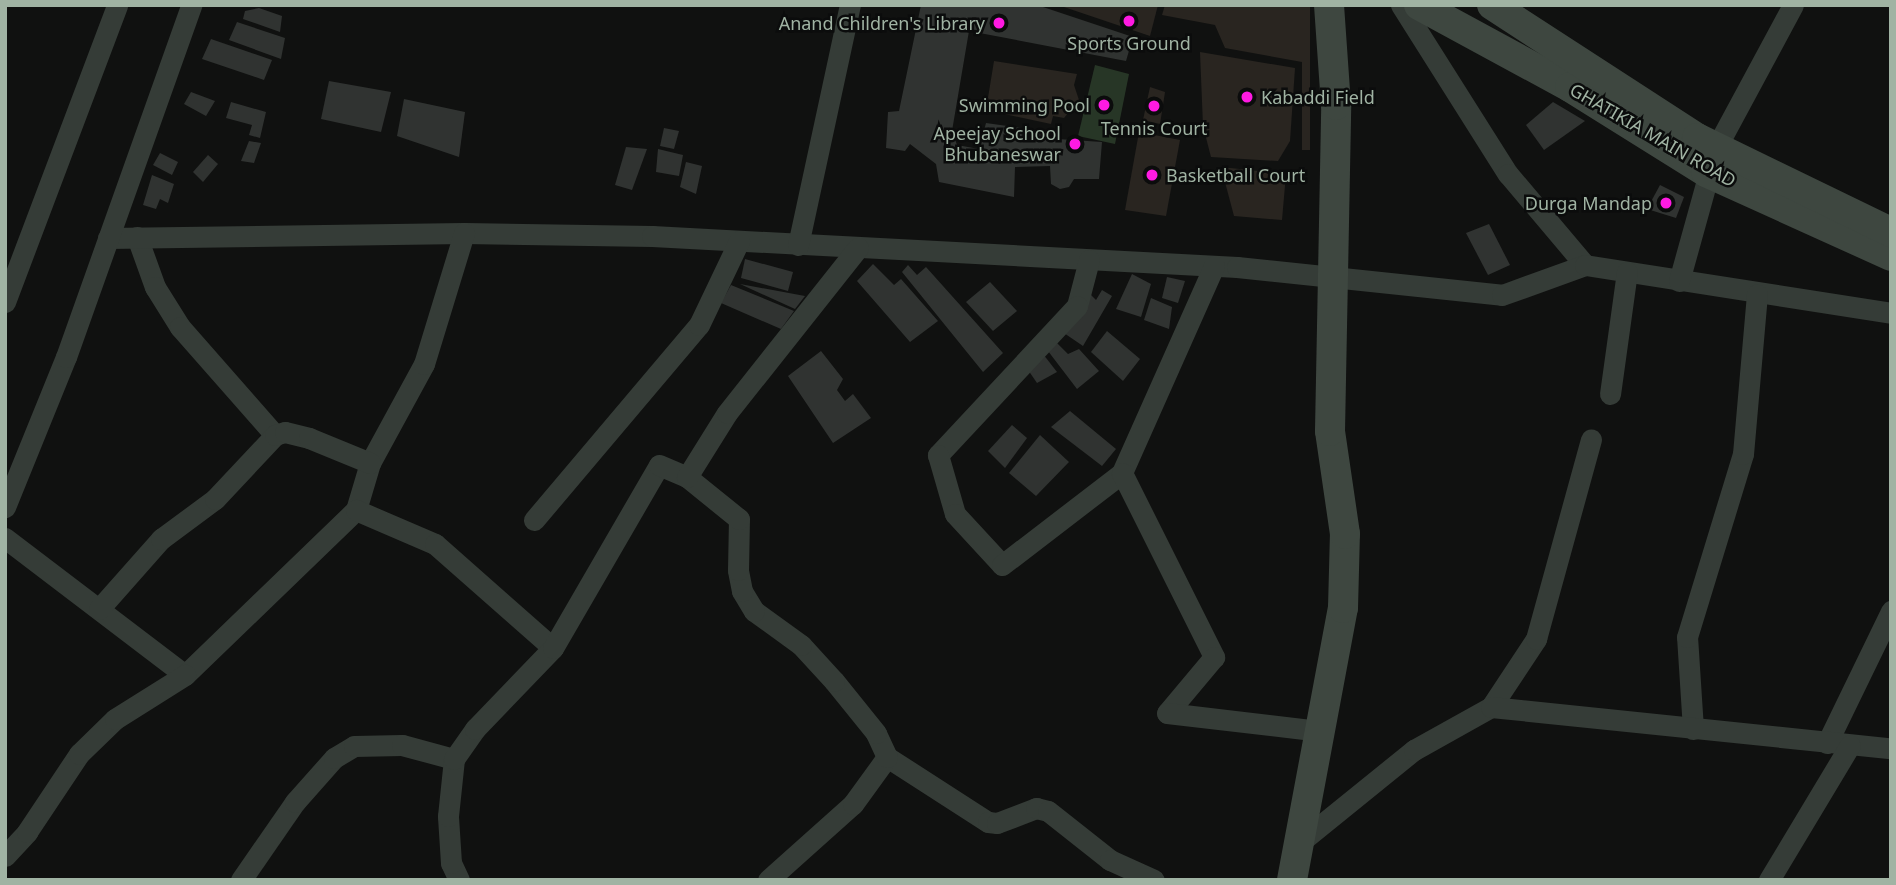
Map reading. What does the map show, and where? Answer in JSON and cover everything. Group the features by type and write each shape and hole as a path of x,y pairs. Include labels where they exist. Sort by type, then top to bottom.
{"street":[{"path":"5,302 12,265 117,5"},
{"path":"5,507 191,5"},
{"path":"798,245 850,5"},
{"path":"1292,880 1343,608 1345,534 1330,431 1330,275 1336,105 1329,5"},
{"path":"1401,5 1508,174 1585,265"},
{"name":"GHATIKIA MAIN ROAD","path":"1419,5 1891,256"},
{"name":"GHATIKIA MAIN ROAD","path":"1492,5 1711,160 1891,232"},
{"path":"1679,281 1711,160 1793,5"},
{"path":"107,237 464,233 739,241 1214,266 1330,275 1502,295 1585,265 1757,295 1891,313"},
{"path":"5,856 27,832 79,754 115,719 185,676 356,510 370,463 424,364 464,233"},
{"path":"137,237 155,287 180,327 275,435"},
{"path":"534,520 699,326 739,241"},
{"path":"687,477 727,413 858,248"},
{"path":"1089,260 1077,306 938,455 955,514 1002,565 1122,473 1214,266"},
{"path":"1611,394 1627,272"},
{"path":"1693,729 1687,637 1743,454 1757,295"},
{"path":"99,609 161,540 215,499 275,435 285,432 309,438 370,463"},
{"path":"1299,843 1414,750 1491,707 1536,639 1591,439"},
{"path":"459,880 451,863 448,816 454,759 475,729 553,649 659,465 687,477 739,519 738,569 742,591 754,611 801,645 835,681 876,733 887,757 988,822 997,823 1036,808 1048,811 1110,860 1153,880"},
{"path":"1122,473 1214,657 1167,713 1321,731"},
{"path":"356,510 435,544 553,649"},
{"path":"5,538 185,676"},
{"path":"1826,743 1891,611"},
{"path":"1491,707 1891,748"},
{"path":"241,880 295,802 334,758 354,746 402,744 454,759"},
{"path":"1769,880 1850,745"},
{"path":"768,880 853,804 887,757"}],"shaded area":[{"name":"Sports Ground","path":"1058,5 1158,5 1150,36"},
{"path":"1165,5 1310,5 1310,150 1302,150 1302,62 1225,48 1215,25 1162,15"},
{"name":"Kabaddi Field","path":"1200,52 1295,68 1290,141 1278,161 1211,157 1203,126"},
{"path":"994,61 1077,74 1074,85 1079,100 1064,118 1053,116 1051,124 986,110"},
{"name":"Swimming Pool","path":"1095,65 1129,74 1115,144 1078,136"},
{"name":"Tennis Court","path":"1150,87 1165,92 1160,124 1143,120"},
{"name":"Basketball Court","path":"1139,132 1180,140 1166,216 1125,210"},
{"path":"1221,167 1286,174 1282,220 1234,216"}],"building":[{"path":"921,5 1037,5 1133,37 1126,61 969,31 952,131 957,145 979,149 986,123 1042,131 1043,138 1102,142 1099,179 1074,179 1069,187 1060,189 1051,184 1050,166 1015,167 1014,197 939,182 936,164 910,144 905,151 886,148 888,112 899,111"},
{"path":"259,8 282,16 280,32 243,19 245,11"},
{"path":"237,22 285,38 281,59 229,40"},
{"path":"211,39 272,60 264,80 202,59"},
{"path":"329,81 391,92 381,132 321,119"},
{"path":"191,92 215,101 206,116 184,104"},
{"path":"404,99 465,112 459,157 397,136"},
{"path":"231,102 266,112 260,138 249,135 252,125 226,118"},
{"path":"1553,102 1585,121 1544,150 1526,125"},
{"path":"664,128 679,131 674,149 660,146"},
{"path":"249,141 261,143 254,163 241,161"},
{"path":"626,147 647,149 632,190 615,185"},
{"path":"658,149 683,155 679,176 656,172"},
{"path":"160,153 178,162 172,175 153,165"},
{"path":"208,155 218,164 203,182 193,172"},
{"path":"686,162 702,166 696,194 680,187"},
{"path":"152,175 174,184 168,203 160,199 156,209 143,205"},
{"name":"Durga Mandap","path":"1660,185 1684,197 1676,218 1647,209"},
{"path":"1489,224 1510,265 1488,275 1466,233"},
{"path":"745,259 793,272 788,291 741,278"},
{"path":"873,264 894,285 901,279 938,321 910,342 857,281"},
{"path":"908,265 917,275 926,267 1003,353 983,372 902,272"},
{"path":"1132,274 1151,284 1141,317 1116,309"},
{"path":"1167,277 1185,281 1178,303 1162,298"},
{"path":"990,282 1017,311 993,331 966,302"},
{"path":"740,284 805,296 795,309"},
{"path":"731,285 794,311 781,329 721,303"},
{"path":"1102,290 1112,296 1083,346 1061,331 1088,292 1096,300"},
{"path":"1151,298 1172,307 1169,329 1144,320"},
{"path":"1107,331 1140,359 1123,381 1091,352"},
{"path":"1056,342 1068,354 1079,349 1099,371 1077,389 1048,351"},
{"path":"821,351 843,379 837,390 845,401 853,394 871,418 833,443 788,376"},
{"path":"1043,354 1057,372 1037,383 1026,367"},
{"path":"1070,411 1116,449 1102,466 1051,427"},
{"path":"1012,425 1027,438 1005,468 988,451"},
{"path":"1040,435 1069,462 1036,496 1009,473"}],"place":[{"name":"Sports Ground","path":"1129,21"},
{"name":"Anand Children's Library","path":"999,23"},
{"name":"Kabaddi Field","path":"1247,97"},
{"name":"Swimming Pool","path":"1104,105"},
{"name":"Tennis Court","path":"1154,106"},
{"name":"Apeejay School Bhubaneswar","path":"1075,144"},
{"name":"Basketball Court","path":"1152,175"},
{"name":"Durga Mandap","path":"1666,203"}]}
